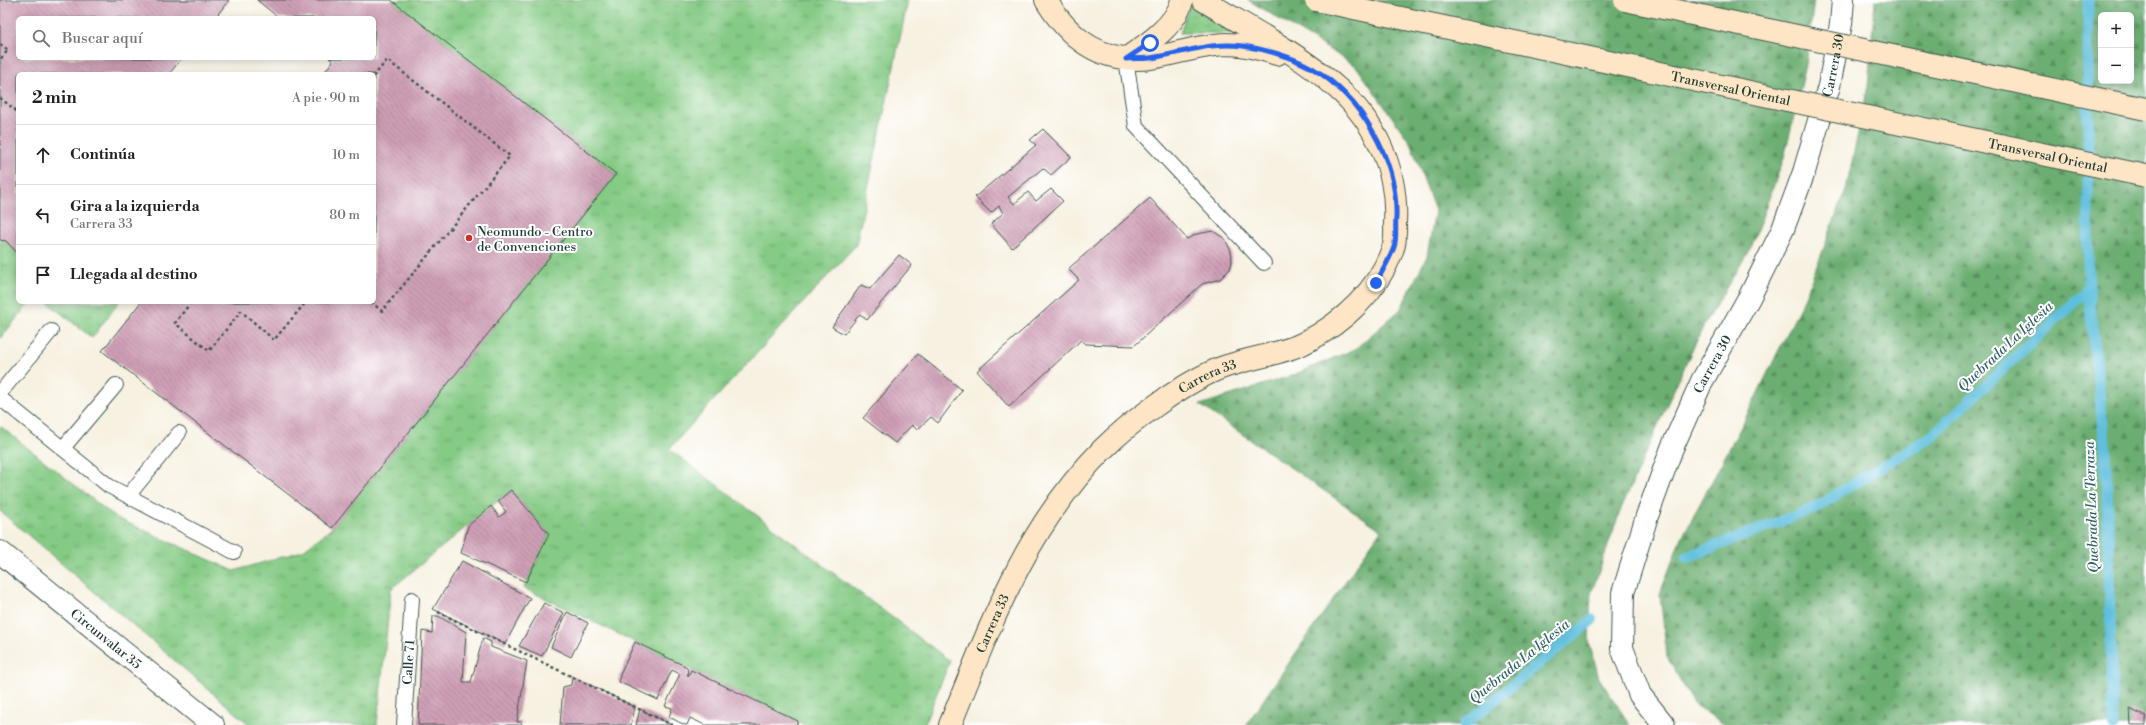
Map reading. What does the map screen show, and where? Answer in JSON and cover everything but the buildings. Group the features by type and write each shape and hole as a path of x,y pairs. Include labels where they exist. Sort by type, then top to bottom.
{"main road":[{"name":"Carrera 33","path":"1046,0 1057,18 1082,43 1103,53 1126,59 1150,58 1226,44 1258,48 1312,68"},
{"path":"1126,59 1150,43 1168,24 1182,0"},
{"name":"Carrera 33","path":"950,725 1001,600 1026,551 1056,503 1103,448 1143,416 1179,391 1216,371 1302,344 1344,318 1376,283 1394,246 1396,204 1392,174 1379,141 1360,112 1337,88 1312,68 1203,0"},
{"name":"Transversal Oriental","path":"1316,0 2146,176"},
{"path":"1625,0 2146,109"}],"street":[{"name":"Carrera 30","path":"1664,725 1640,695 1622,648 1623,593 1647,516 1672,448 1702,382 1750,296 1786,222 1804,172 1829,86 1841,24 1843,0"},
{"name":"Circunvalar 35","path":"0,552 213,725"}],"lane":[{"path":"1126,59 1136,126 1264,263"},
{"path":"0,393 51,331"},
{"path":"63,448 116,385"},
{"path":"0,398 110,486 234,552"},
{"path":"128,496 179,433"},
{"name":"Calle 71","path":"404,725 412,599"}],"path":[{"path":"0,44 8,50 0,60"},
{"path":"373,304 382,312 510,156 387,60 376,74"},
{"path":"0,98 16,110"},
{"path":"189,304 175,323 209,351 241,311 274,340 304,304"},
{"path":"412,599 672,725"}],"green space":[{"path":"391,0 908,0 856,245 669,449 950,661 924,725 805,725 524,588 549,534 511,490 391,589 377,725 250,725 0,511 0,426 115,517 234,571 302,551 332,528 616,174"},
{"path":"1248,0 1814,0 1806,65 1784,158 1751,247 1704,325 1665,409 1621,509 1591,594 1589,641 1599,678 1630,725 1246,725 1381,530 1200,405 1293,375 1355,349 1400,310 1427,256 1435,211 1411,144 1356,66"},
{"path":"1875,0 2146,0 2146,717 2131,725 1725,725 1694,704 1667,657 1660,594 1679,543 1743,423 1805,297 1846,190 1868,86"},
{"path":"1190,4 1232,33 1180,33"},
{"path":"0,240 6,241 16,252 16,304 28,304 0,339"},
{"path":"50,304 118,304 92,338"}],"waterway":[{"name":"Quebrada La Terraza","path":"2088,0 2088,289 2106,454 2113,725"},
{"name":"Quebrada La Iglesia","path":"1687,557 1813,509 1932,436 2088,289"},
{"name":"Quebrada La Iglesia","path":"1464,725 1592,620"}],"place":[{"name":"Neomundo - Centro de Convenciones","path":"469,238"}],"route":[{"path":"1150,43 1126,59 1150,58 1226,44 1258,48 1312,68 1337,88 1360,112 1379,141 1392,174 1396,204 1394,246 1376,283"}]}
